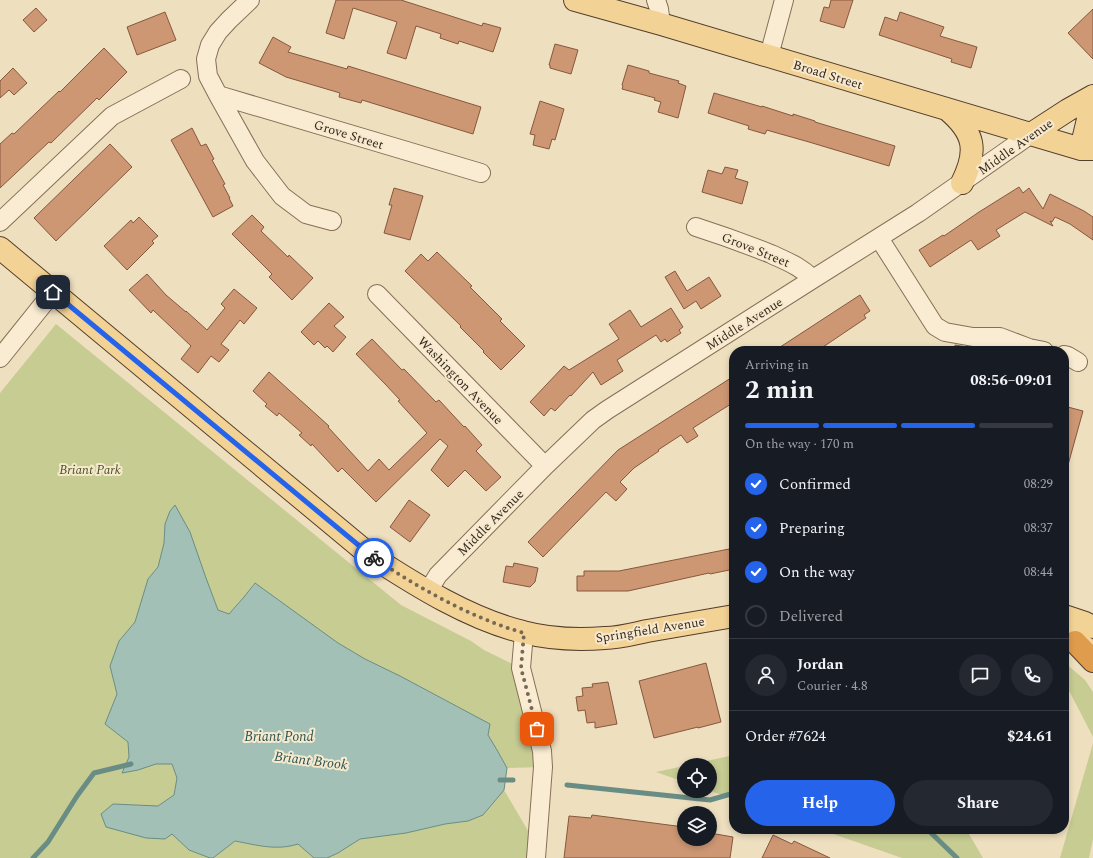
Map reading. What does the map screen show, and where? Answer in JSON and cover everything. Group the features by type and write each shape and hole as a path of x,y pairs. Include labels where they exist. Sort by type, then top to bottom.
{"highway":[{"path":"1077,643 1093,661"}],"main road":[{"name":"Broad Street","path":"575,0 661,24 1089,151"},
{"name":"Middle Avenue","path":"1031,134 1062,113 1093,96"},
{"path":"1089,151 1089,115 1093,105"},
{"path":"948,110 962,124 968,133 971,142 971,162 962,183"},
{"name":"Springfield Avenue","path":"0,248 371,556 398,574 452,604 499,625 524,633 546,637 577,639 607,638 729,617"},
{"path":"1069,618 1093,627"}],"street":[{"path":"250,0 223,26 210,45 206,59 208,76 255,161 282,196 306,214 332,221"},
{"path":"656,0 661,24"},
{"path":"769,56 784,0"},
{"path":"0,222 112,116 181,78"},
{"name":"Grove Street","path":"218,95 481,173"},
{"name":"Middle Avenue","path":"428,591 438,575 545,466 593,420 929,206 1031,134"},
{"name":"Grove Street","path":"696,226 745,244 797,266 805,270 813,279"},
{"path":"879,238 935,326 945,332 973,337 1000,337 1024,346"},
{"path":"0,358 53,292"},
{"name":"Washington Avenue","path":"377,294 545,466"},
{"path":"524,633 521,668 542,751 543,767 536,858"}],"green space":[{"name":"Briant Park","path":"56,324 401,605 471,641 484,650 521,668 543,767 507,768 488,735 490,724 365,659 338,643 254,583 229,614 218,610 206,578 165,524 164,543 158,567 148,579 135,622 119,641 110,666 117,694 105,724 128,742 129,757 122,772 138,770 156,764 172,764 177,778 174,795 158,806 113,804 172,833 189,850 210,858 0,858 0,393"},
{"path":"1069,666 1085,680 1093,692 1093,737 1069,691"},
{"path":"1093,743 1093,839 1089,858 1060,858 1067,834 1069,834 1069,827"},
{"path":"729,756 729,797 717,793 717,759"},
{"path":"677,768 677,780 656,772"},
{"path":"504,790 537,846 529,858 327,858 360,839 405,833 445,824 468,821 483,815"},
{"path":"833,834 969,834 983,858 902,858"},
{"path":"235,841 259,846 274,847 298,844 314,858 213,858"}],"water":[{"name":"Briant Pond","path":"175,505 190,532 218,610 229,614 255,583 338,643 365,659 490,724 488,735 507,768 504,790 483,815 468,821 445,824 406,833 360,839 327,858 314,858 298,844 274,847 259,846 235,841 213,858 210,858 189,850 172,834 165,839 146,838 106,827 101,814 113,804 158,806 174,795 177,778 172,764 156,764 122,773 129,757 128,742 105,724 117,694 110,666 119,641 135,622 148,579 158,567 164,543 165,524 170,511"}],"building":[{"path":"336,0 401,0 482,26 483,23 501,28 493,52 459,41 458,44 440,38 441,34 416,26 406,59 387,53 397,22 353,8 344,39 326,33"},
{"path":"831,0 853,0 844,28 820,21 824,7 829,8"},
{"path":"36,8 47,20 34,32 23,20"},
{"path":"1093,9 1093,59 1068,33"},
{"path":"165,12 176,40 137,55 127,27"},
{"path":"900,12 944,27 940,36 977,47 971,68 951,62 952,59 879,35 885,17 897,21"},
{"path":"273,37 291,47 288,52 347,69 348,66 481,107 473,134 362,100 361,103 339,97 340,93 286,77 259,63"},
{"path":"555,44 578,50 571,74 550,68 549,65"},
{"path":"104,48 127,72 99,100 97,98 51,143 49,142 0,188 0,144 12,133 14,134 59,91 60,92"},
{"path":"628,65 649,71 649,73 679,81 678,83 686,86 678,118 658,112 661,102 654,100 655,98 622,89"},
{"path":"13,68 27,83 14,95 9,90 0,98 0,81"},
{"path":"714,93 793,116 793,114 895,146 889,166 767,130 765,134 748,129 749,126 708,113"},
{"path":"540,101 564,109 555,140 552,139 549,149 533,145 535,135 530,134"},
{"path":"192,128 201,146 206,144 214,159 212,160 225,184 223,185 233,206 213,217 171,140"},
{"path":"110,144 132,167 56,241 34,218"},
{"path":"725,167 738,170 735,178 748,182 742,204 702,192 708,170 722,174"},
{"path":"1019,187 1023,193 1029,188 1043,209 1050,194 1093,217 1093,240 1070,224 1055,217 1052,222 1050,221 1053,226 1025,212 996,230 1000,236 978,250 971,240 930,267 919,250 943,235 944,236"},
{"path":"394,188 423,196 410,240 384,233 392,205 389,205"},
{"path":"252,215 264,227 261,231 313,278 292,300 269,277 272,274 232,234"},
{"path":"139,217 158,236 152,241 154,243 127,270 104,246 131,220 133,223"},
{"path":"437,252 472,286 470,287 502,319 500,321 525,346 501,370 460,327 461,326 405,271 421,254 428,261"},
{"path":"675,271 687,291 709,277 721,296 701,309 696,301 684,309 665,277"},
{"path":"147,274 166,295 207,330 225,308 221,304 234,289 257,308 244,324 240,320 221,344 229,350 219,362 211,356 198,373 181,359 191,346 153,310 151,313 129,290"},
{"path":"860,295 870,311 864,315 866,318 824,346 782,346"},
{"path":"329,303 344,317 334,326 346,337 333,352 327,346 325,348 318,341 314,345 301,332"},
{"path":"671,308 683,327 679,330 681,333 667,342 665,339 661,342 656,335 617,360 623,371 601,385 593,372 555,411 551,408 544,416 530,402 564,366 569,370 619,339 609,324 630,310 641,327"},
{"path":"372,339 436,402 439,400 482,445 476,451 501,477 486,491 465,470 448,487 431,470 448,446 440,439 376,502 342,468 338,472 312,444 311,446 299,435 302,433 279,413 277,416 265,406 267,404 253,391 269,372 329,426 328,427 368,471 379,459 389,470 427,433 398,401 400,400 356,354"},
{"path":"729,379 729,405 693,428 698,436 687,443 681,435 634,468 620,482 627,489 616,501 606,492 543,557 528,542 618,450"},
{"path":"1069,407 1083,411 1069,461"},
{"path":"409,500 430,515 410,542 390,527"},
{"path":"729,549 729,570 628,591 577,591 577,576 584,576 584,571 619,571"},
{"path":"514,563 538,568 535,582 530,587 503,582 506,566 513,567"},
{"path":"706,663 721,722 654,738 639,681"},
{"path":"608,682 617,724 595,728 595,722 587,723 585,710 578,711 576,697 583,696 582,688 593,687 592,684"},
{"path":"592,815 677,826 677,846 717,846 717,834 733,837 730,858 564,858 569,816 591,818"},
{"path":"773,835 792,844 794,841 830,858 762,858"}],"waterway":[{"name":"Briant Brook","path":"33,858 48,842 77,796 94,773 131,764"},
{"name":"Briant Brook","path":"500,780 513,780"},
{"name":"Briant Brook","path":"567,785 710,800 729,794"},
{"name":"Briant Brook","path":"932,834 957,858"}],"way so far":[{"path":"374,558 398,574 452,604 499,625 524,633 521,668 537,729"}],"route":[{"path":"53,292 374,558"}]}
